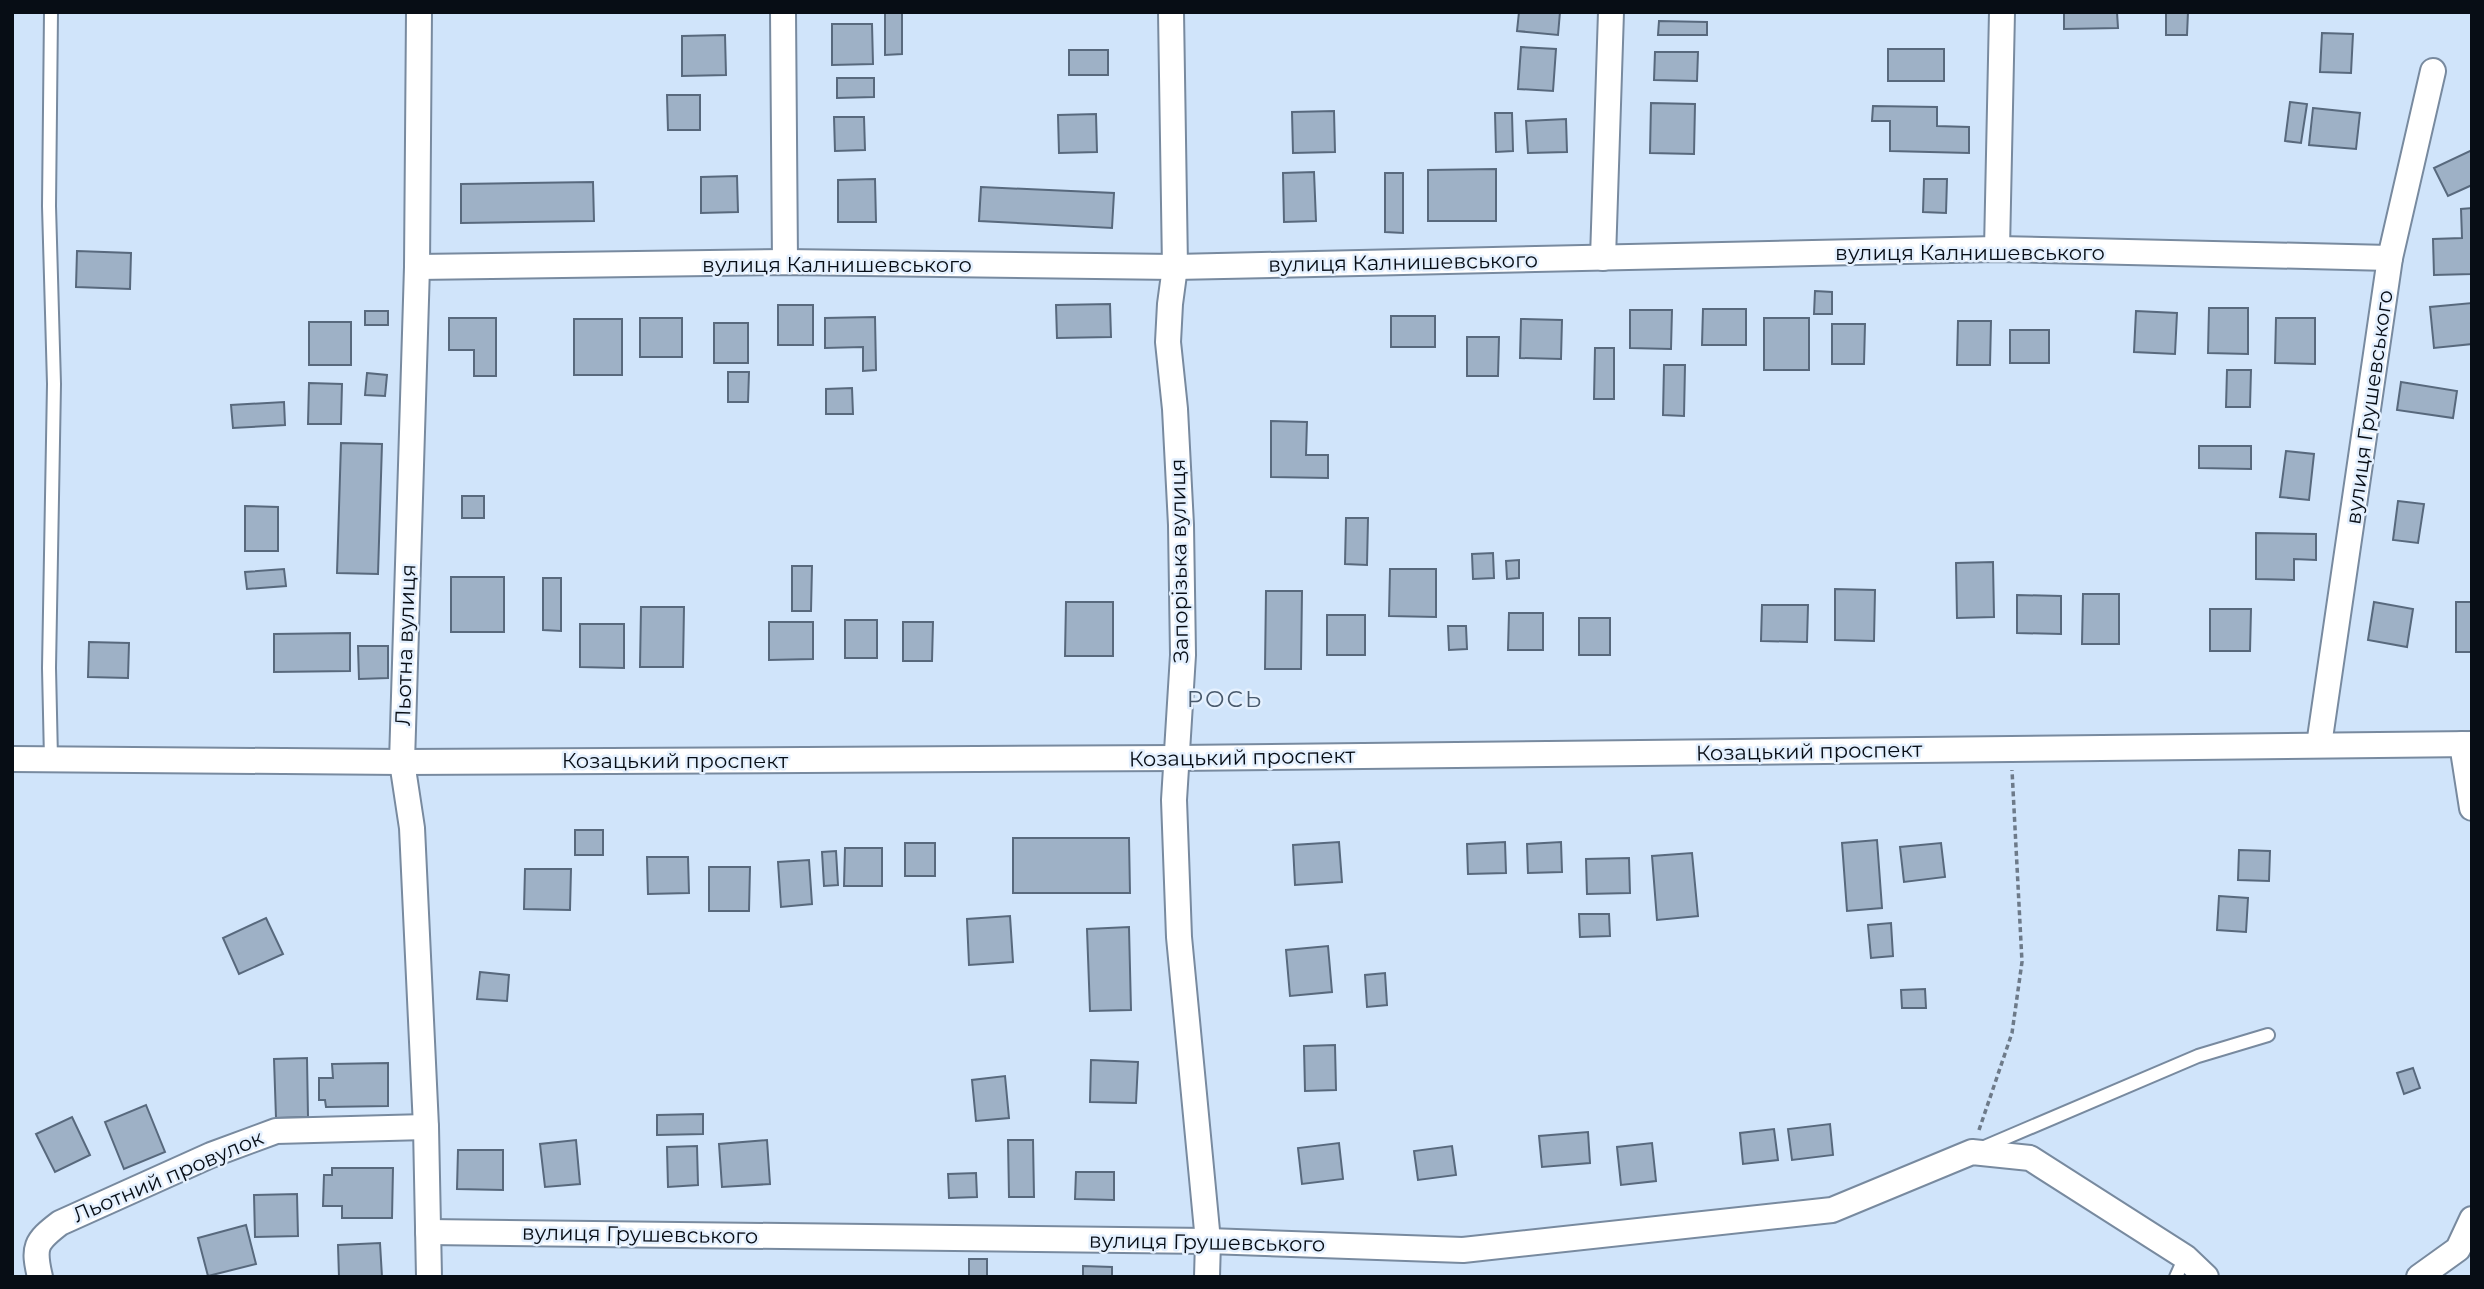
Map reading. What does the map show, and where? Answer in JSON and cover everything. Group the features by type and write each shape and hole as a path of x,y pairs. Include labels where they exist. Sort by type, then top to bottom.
{"street":[{"name":"Льотна вулиця","path":"419,12 416,267 402,762 412,828 426,1127 429,1277"},
{"path":"783,12 785,262"},
{"name":"Запорізька вулиця","path":"1171,12 1175,267 1168,342 1175,409 1181,525 1183,655 1174,800 1180,937 1208,1241 1207,1277"},
{"path":"1603,258 1611,12"},
{"path":"1997,249 2002,12"},
{"name":"вулиця Грушевського","path":"2319,746 2390,258 2433,71"},
{"name":"вулиця Калнишевського","path":"416,267 785,262 1175,267 1997,249 2390,258"},
{"name":"Козацький проспект","path":"12,759 402,762 1177,758 2467,744"},
{"path":"2467,744 2472,808"},
{"name":"Льотний провулок","path":"40,1277 35,1254 43,1236 60,1223 224,1150 276,1130 426,1127"},
{"path":"1972,1152 2030,1158 2180,1267 2206,1277"},
{"name":"вулиця Грушевського","path":"428,1232 1208,1241 1463,1250 1832,1210 1972,1152"},
{"path":"2419,1277 2458,1249 2472,1219"}],"lane":[{"path":"51,12 49,206 54,384 51,759"},
{"path":"1972,1152 2197,1056 2268,1035"}],"path":[{"path":"1972,1152 2012,1033 2022,961 2011,749"}],"building":[{"path":"885,12 902,12 902,54 885,55"},
{"path":"1519,12 1560,12 1558,35 1517,31"},
{"path":"2064,12 2117,12 2118,28 2064,29"},
{"path":"2166,12 2188,12 2187,35 2166,35"},
{"path":"1659,21 1707,22 1707,35 1658,35"},
{"path":"832,24 872,24 873,64 832,65"},
{"path":"2322,33 2353,34 2351,73 2320,72"},
{"path":"725,35 726,75 682,76 682,36"},
{"path":"1521,47 1556,49 1553,91 1518,89"},
{"path":"1888,49 1944,49 1944,81 1888,81"},
{"path":"1069,50 1108,50 1108,75 1069,75"},
{"path":"1655,52 1698,52 1697,81 1654,80"},
{"path":"837,78 874,78 874,97 837,98"},
{"path":"667,95 700,95 700,130 668,130"},
{"path":"2290,102 2307,104 2301,143 2285,141"},
{"path":"1651,103 1695,104 1694,154 1650,153"},
{"path":"1873,106 1937,107 1937,126 1969,127 1969,153 1890,151 1890,121 1872,121"},
{"path":"2313,108 2360,113 2356,149 2309,145"},
{"path":"1334,111 1335,152 1293,153 1292,112"},
{"path":"1495,113 1512,113 1513,151 1496,152"},
{"path":"1096,114 1097,152 1059,153 1058,115"},
{"path":"834,117 864,117 865,150 835,151"},
{"path":"1566,119 1567,152 1528,153 1526,121"},
{"path":"2472,150 2472,185 2448,196 2434,168"},
{"path":"1496,169 1496,221 1428,221 1428,170"},
{"path":"1314,172 1316,221 1284,222 1283,173"},
{"path":"1385,173 1403,173 1403,233 1385,232"},
{"path":"737,176 738,212 701,213 701,177"},
{"path":"875,179 876,222 838,222 838,180"},
{"path":"1924,179 1947,179 1946,213 1923,212"},
{"path":"593,182 594,221 461,223 461,184"},
{"path":"981,187 1114,193 1112,228 979,221"},
{"path":"2472,208 2472,274 2434,275 2433,239 2462,238 2461,209"},
{"path":"77,251 131,253 130,289 76,287"},
{"path":"1815,291 1832,292 1832,314 1814,314"},
{"path":"2472,303 2472,344 2434,348 2430,307"},
{"path":"1110,304 1111,337 1057,338 1056,305"},
{"path":"778,305 813,305 813,345 778,345"},
{"path":"2209,308 2248,308 2248,354 2208,353"},
{"path":"1703,309 1746,309 1746,345 1702,345"},
{"path":"1630,310 1672,310 1671,349 1630,348"},
{"path":"365,311 388,311 388,325 365,325"},
{"path":"2136,311 2177,313 2175,354 2134,352"},
{"path":"1391,316 1435,316 1435,347 1391,347"},
{"path":"875,317 876,370 863,371 863,347 825,348 825,318"},
{"path":"449,318 496,318 496,376 474,376 474,350 449,350"},
{"path":"640,318 682,318 682,357 640,357"},
{"path":"1764,318 1809,318 1809,370 1764,370"},
{"path":"2276,318 2315,318 2315,364 2275,363"},
{"path":"574,319 622,319 622,375 574,375"},
{"path":"1521,319 1562,320 1561,359 1520,358"},
{"path":"1958,321 1991,321 1990,365 1957,365"},
{"path":"309,322 351,322 351,365 309,365"},
{"path":"714,323 748,323 748,363 714,363"},
{"path":"1832,324 1865,324 1864,364 1832,364"},
{"path":"2010,330 2049,330 2049,363 2010,363"},
{"path":"1467,337 1499,337 1498,376 1467,376"},
{"path":"1595,348 1614,348 1614,399 1594,399"},
{"path":"1664,365 1685,365 1684,416 1663,415"},
{"path":"2227,370 2251,370 2250,407 2226,407"},
{"path":"728,372 749,372 748,402 728,402"},
{"path":"367,373 387,375 385,396 365,395"},
{"path":"2401,382 2457,391 2453,418 2397,410"},
{"path":"309,383 342,384 341,424 308,424"},
{"path":"852,388 853,414 826,414 826,389"},
{"path":"284,402 285,425 233,428 231,405"},
{"path":"1271,421 1307,422 1306,455 1328,455 1328,478 1271,477"},
{"path":"341,443 382,444 378,574 337,573"},
{"path":"2199,446 2251,446 2251,469 2199,468"},
{"path":"2286,451 2314,454 2309,500 2280,497"},
{"path":"462,496 484,496 484,518 462,518"},
{"path":"2398,501 2424,504 2418,543 2393,540"},
{"path":"245,506 278,507 278,551 245,551"},
{"path":"1346,518 1368,518 1367,565 1345,564"},
{"path":"2256,533 2316,534 2316,560 2294,559 2294,580 2256,579"},
{"path":"1493,553 1494,578 1473,579 1472,554"},
{"path":"1519,560 1519,578 1507,579 1506,561"},
{"path":"1993,562 1994,617 1957,618 1956,563"},
{"path":"792,566 812,566 811,611 792,611"},
{"path":"284,569 286,586 247,589 245,572"},
{"path":"1390,569 1436,569 1436,617 1389,616"},
{"path":"451,577 504,577 504,632 451,632"},
{"path":"543,578 561,578 561,631 543,630"},
{"path":"1835,589 1875,590 1874,641 1835,640"},
{"path":"1266,591 1302,591 1301,669 1265,669"},
{"path":"2083,594 2119,594 2119,644 2082,644"},
{"path":"2017,595 2061,596 2061,634 2017,633"},
{"path":"1066,602 1113,602 1113,656 1065,656"},
{"path":"2374,602 2413,609 2407,647 2368,640"},
{"path":"2456,602 2472,602 2472,652 2456,652"},
{"path":"1762,605 1808,605 1807,642 1761,641"},
{"path":"641,607 684,607 683,667 640,667"},
{"path":"2210,609 2251,609 2250,651 2210,651"},
{"path":"1509,613 1543,613 1543,650 1508,650"},
{"path":"1327,615 1365,615 1365,655 1327,655"},
{"path":"1579,618 1610,618 1610,655 1579,655"},
{"path":"845,620 877,620 877,658 845,658"},
{"path":"769,622 813,622 813,659 769,660"},
{"path":"903,622 933,622 932,661 903,661"},
{"path":"580,624 624,624 624,668 580,667"},
{"path":"1448,626 1466,626 1467,649 1449,650"},
{"path":"350,633 350,671 274,672 274,634"},
{"path":"89,642 129,643 128,678 88,677"},
{"path":"358,646 388,646 388,678 359,679"},
{"path":"575,830 603,830 603,855 575,855"},
{"path":"1013,838 1129,838 1130,893 1013,893"},
{"path":"1877,840 1882,908 1847,911 1842,843"},
{"path":"1339,842 1342,882 1295,885 1293,845"},
{"path":"1505,842 1506,873 1468,874 1467,844"},
{"path":"1561,842 1562,872 1528,873 1527,844"},
{"path":"905,843 935,843 935,876 905,876"},
{"path":"1941,843 1945,877 1904,882 1900,847"},
{"path":"845,848 882,848 882,886 844,886"},
{"path":"2239,850 2270,851 2269,881 2238,880"},
{"path":"836,851 838,885 824,886 822,852"},
{"path":"1692,853 1698,916 1657,920 1652,856"},
{"path":"647,857 688,857 689,893 648,894"},
{"path":"1629,858 1630,893 1587,894 1586,859"},
{"path":"809,860 812,904 781,907 778,862"},
{"path":"709,867 750,867 749,911 709,911"},
{"path":"525,869 571,869 570,910 524,909"},
{"path":"2219,896 2248,898 2246,932 2217,930"},
{"path":"1579,914 1609,914 1610,936 1580,937"},
{"path":"1010,916 1013,962 969,965 967,919"},
{"path":"266,918 283,954 239,974 223,938"},
{"path":"1891,923 1893,956 1871,958 1868,925"},
{"path":"1129,927 1131,1010 1090,1011 1087,929"},
{"path":"1328,946 1332,992 1290,996 1286,950"},
{"path":"480,972 509,975 507,1001 477,999"},
{"path":"1385,973 1387,1005 1367,1007 1365,975"},
{"path":"1925,989 1926,1008 1902,1008 1901,990"},
{"path":"1335,1045 1336,1090 1305,1091 1304,1046"},
{"path":"307,1058 308,1117 276,1118 274,1059"},
{"path":"1091,1060 1138,1062 1136,1103 1090,1102"},
{"path":"388,1063 388,1106 326,1107 325,1100 319,1100 319,1078 333,1078 332,1064"},
{"path":"2413,1068 2420,1088 2404,1094 2397,1073"},
{"path":"1005,1076 1009,1118 976,1121 972,1080"},
{"path":"146,1105 165,1152 124,1169 105,1122"},
{"path":"703,1114 703,1134 657,1135 657,1115"},
{"path":"72,1117 90,1155 55,1172 36,1134"},
{"path":"1830,1124 1833,1155 1792,1160 1788,1129"},
{"path":"1774,1129 1778,1160 1743,1164 1740,1133"},
{"path":"1588,1132 1590,1163 1542,1167 1539,1136"},
{"path":"576,1140 580,1184 545,1187 540,1144"},
{"path":"767,1140 770,1184 722,1187 719,1144"},
{"path":"1008,1140 1033,1140 1034,1197 1009,1197"},
{"path":"1339,1143 1343,1179 1302,1184 1298,1148"},
{"path":"1652,1143 1656,1181 1621,1185 1617,1147"},
{"path":"697,1146 698,1185 668,1187 667,1147"},
{"path":"1452,1146 1456,1175 1418,1180 1414,1151"},
{"path":"458,1150 503,1150 503,1190 457,1189"},
{"path":"332,1168 393,1168 392,1218 342,1218 342,1206 323,1206 324,1175 332,1175"},
{"path":"1076,1172 1114,1172 1114,1200 1075,1199"},
{"path":"976,1173 977,1197 949,1198 948,1174"},
{"path":"297,1194 298,1236 255,1237 254,1195"},
{"path":"246,1225 256,1264 208,1276 198,1238"},
{"path":"380,1243 382,1277 339,1277 338,1245"},
{"path":"969,1259 987,1259 987,1277 969,1277"},
{"path":"1083,1266 1112,1267 1112,1277 1083,1277"}],"district":[{"name":"РОСЬ","path":"1225,699"}]}
